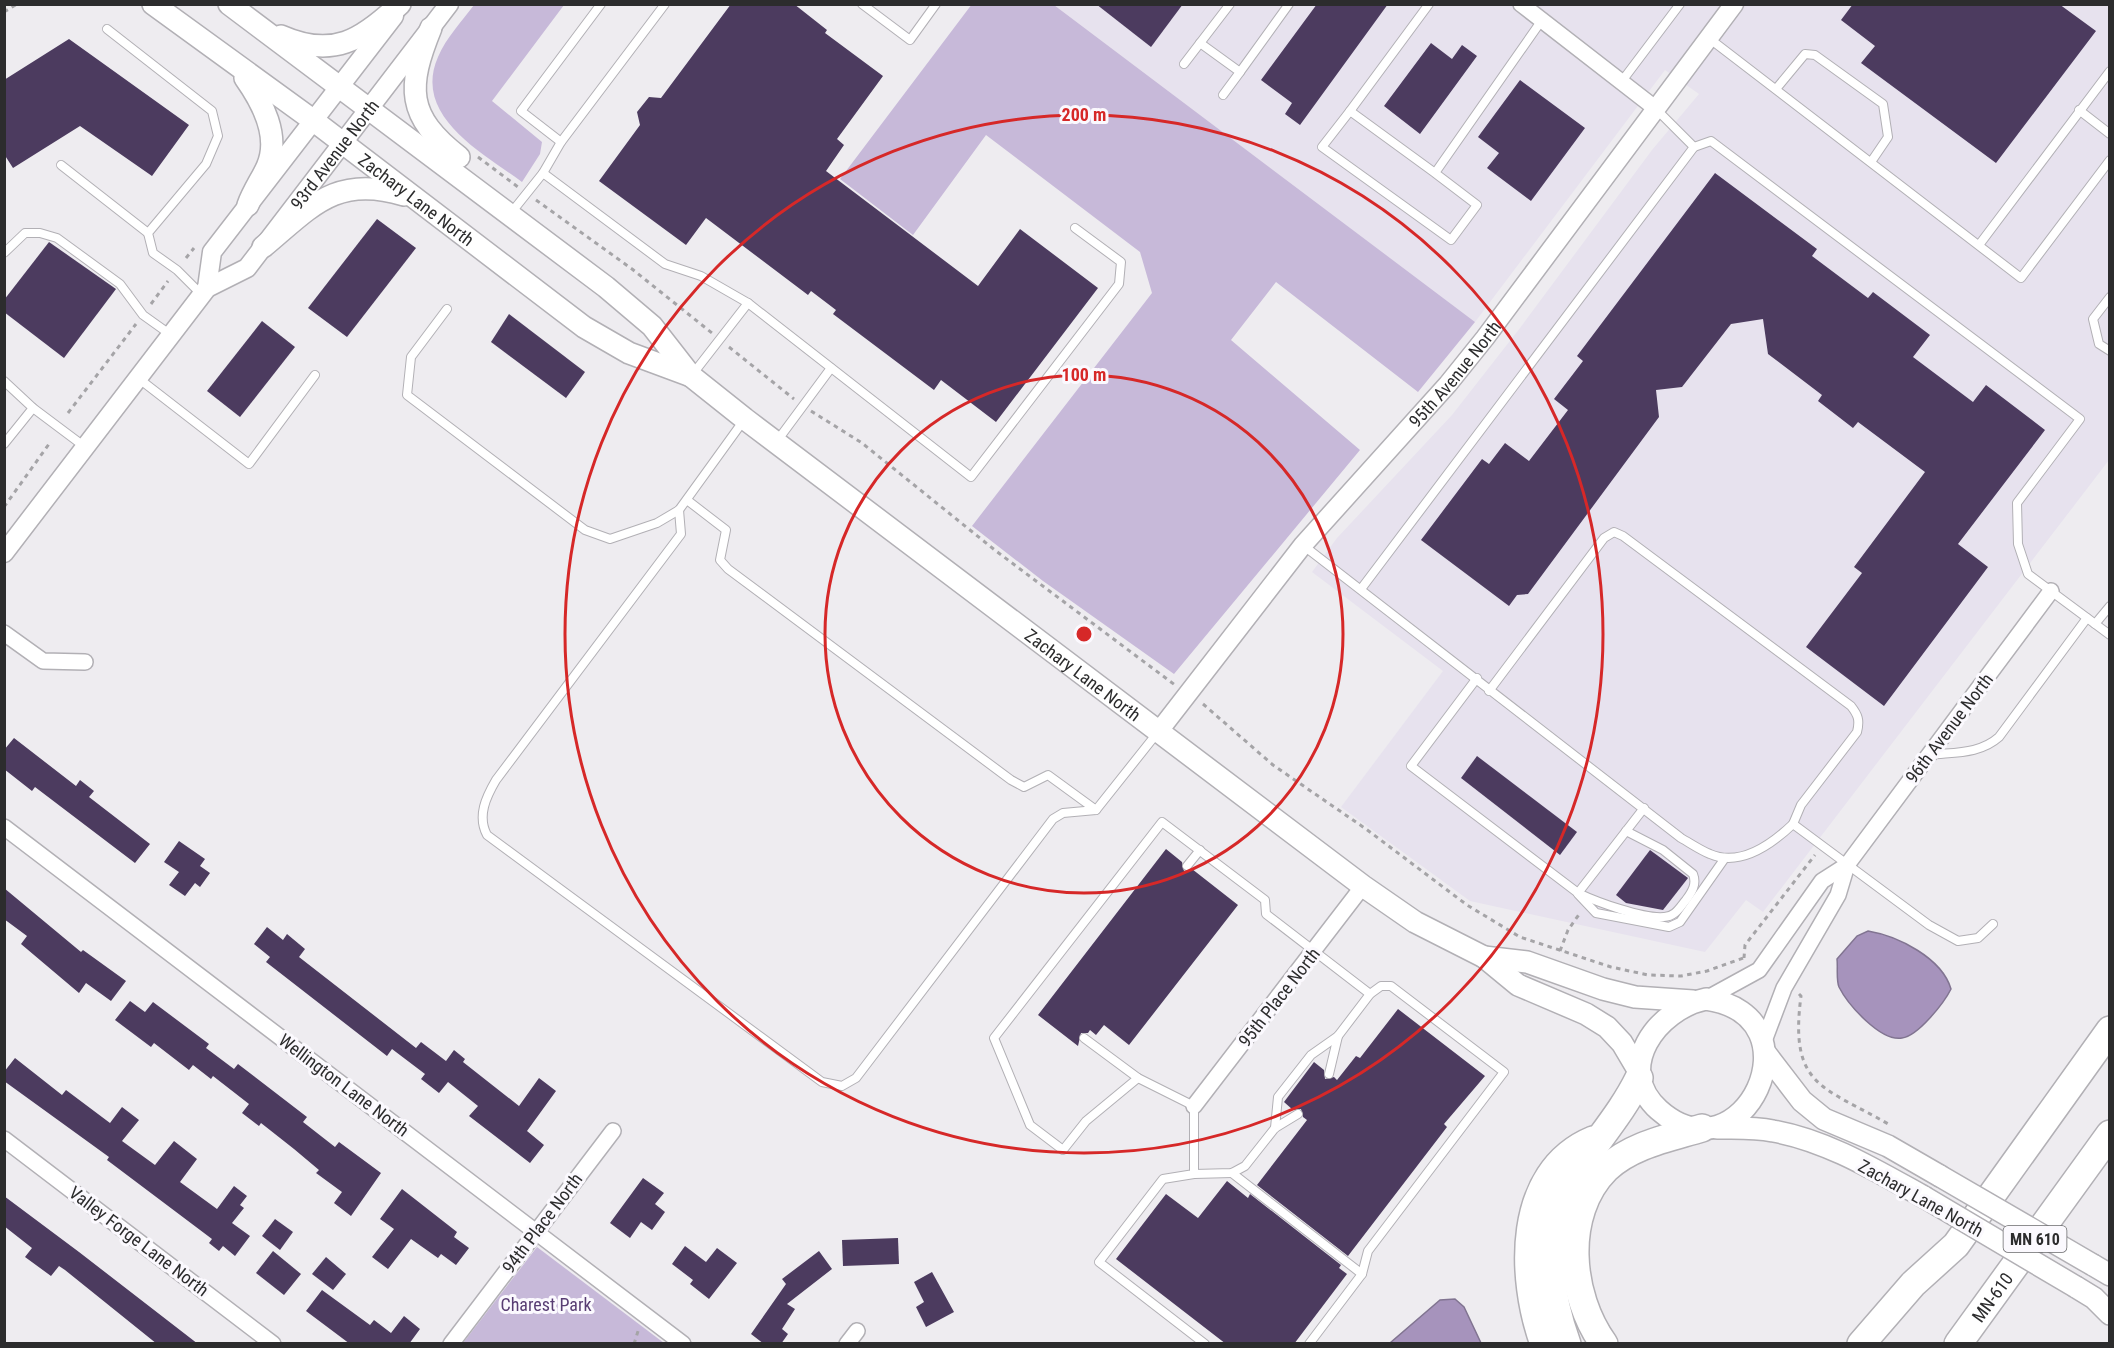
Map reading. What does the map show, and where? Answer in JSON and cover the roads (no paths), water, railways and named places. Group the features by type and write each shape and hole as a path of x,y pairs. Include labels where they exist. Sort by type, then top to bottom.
{"highway":[{"path":"1882,1344 1956,1245 2109,1030"},
{"path":"1568,1344 1554,1305 1551,1284 1552,1237 1562,1200 1575,1175 1628,1100 1639,1074"},
{"path":"1604,1344 1585,1310 1575,1264 1575,1247 1583,1209 1605,1170 1635,1149 1708,1128"},
{"name":"MN-610","path":"1958,1344 2109,1134"},
{"path":"1544,1344 1529,1286 1528,1248 1534,1213 1549,1177 1560,1162 1577,1149 1603,1136"},
{"path":"1860,1344 1913,1284 1956,1245"}],"main road":[{"name":"Zachary Lane North","path":"153,4 315,122 584,327 629,353 691,376"},
{"path":"229,4 369,108 522,205"},
{"path":"258,26 296,43 333,45 361,37 401,4"},
{"path":"431,28 416,64 418,111 438,141 522,205"},
{"path":"234,63 260,99 270,128 268,165 253,189 248,205"},
{"path":"262,247 321,199 345,190 367,186 416,198"},
{"name":"Zachary Lane North","path":"522,205 538,217 557,248 652,326 691,376 745,419 1363,886 1415,921 1484,957 1518,985 1586,1014 1607,1027 1622,1043 1639,1074"},
{"name":"Zachary Lane North","path":"1484,957 1527,962 1603,989 1635,997 1701,1001"},
{"path":"1701,1001 1717,1001 1743,1014 1755,1026 1765,1048 1765,1070 1753,1100 1730,1121 1708,1128 1682,1124 1664,1114 1651,1102 1639,1074 1652,1035 1663,1020 1676,1010 1701,1001"},
{"name":"Zachary Lane North","path":"1765,1048 1802,1101 1824,1119 1888,1146 2101,1270"},
{"name":"Zachary Lane North","path":"1708,1128 1774,1131 1858,1162 1924,1197 2076,1287 2094,1298 2109,1314"}],"street":[{"name":"93rd Avenue North","path":"205,291 212,252 315,122 401,4"},
{"name":"93rd Avenue North","path":"4,553 205,291 247,267 449,4"},
{"path":"1521,4 1655,108"},
{"name":"95th Avenue North","path":"1159,731 1303,545 1448,384 1734,4"},
{"name":"96th Avenue North","path":"1765,1048 1784,988 1838,895 1847,865 2051,591"},
{"path":"4,633 43,661 85,662"},
{"name":"Wellington Lane North","path":"4,827 683,1344"},
{"name":"96th Avenue North","path":"1701,1001 1759,970 1822,881 1847,865"},
{"name":"95th Place North","path":"1194,1106 1363,886"},
{"name":"94th Place North","path":"451,1344 613,1131"},
{"name":"Valley Forge Lane North","path":"4,1139 273,1344"},
{"path":"847,1344 856,1330"}],"lane":[{"path":"561,142 521,111 601,4"},
{"path":"522,205 561,142 665,4"},
{"path":"862,4 910,40 936,4"},
{"path":"1184,64 1230,4"},
{"path":"1223,95 1289,4"},
{"path":"1350,111 1477,205 1451,240 1322,147 1429,4"},
{"path":"1622,81 1680,4"},
{"path":"1435,173 1542,20"},
{"path":"107,29 212,111 218,136 206,164 148,233"},
{"path":"1709,38 2021,278 2109,160"},
{"path":"1200,43 1240,72"},
{"path":"1776,89 1805,54 1815,55 1883,104 1888,137 1871,162"},
{"path":"1979,245 2109,71"},
{"path":"1655,108 1694,147"},
{"path":"2079,110 2109,134"},
{"path":"1361,589 1694,147 1711,141 2080,419 2017,503 2018,544 2028,574 2109,635"},
{"path":"61,165 148,233 153,253 205,291"},
{"path":"543,173 665,264 701,276 748,303 971,477 1119,284 1121,262 1075,228"},
{"path":"4,253 25,233 40,233 57,238 120,284 143,315 171,335"},
{"path":"2109,297 2093,319 2100,344 2109,351"},
{"path":"691,376 748,303"},
{"path":"447,309 411,357 407,395 585,530 610,539 657,523 679,510 745,419"},
{"path":"776,441 831,368"},
{"path":"138,378 249,464 315,375"},
{"path":"4,381 33,408 85,447"},
{"path":"4,444 33,408"},
{"path":"687,500 726,530 720,560 728,569 1011,780 1024,787 1048,775 1096,810"},
{"path":"679,510 681,534 496,780 486,797 483,827 487,835 822,1082 842,1086 856,1078 1053,819 1063,813 1096,810 1159,731"},
{"path":"1303,545 1478,678 1489,691 1681,838 1711,855 1725,858 1741,857 1779,837 1793,824 1802,805 1857,732 1859,722 1851,706 1623,536 1614,532 1604,538 1489,691"},
{"path":"2095,624 2109,606"},
{"path":"1929,755 1980,750 1990,745 1999,737 2087,618"},
{"path":"1478,678 1411,766 1578,893 1600,904 1656,916 1664,917 1676,913 1691,893 1694,886 1693,874 1663,850 1626,831"},
{"path":"1578,893 1644,808"},
{"path":"1137,1078 1086,1121 1064,1150 1030,1125 994,1038 1162,822 1265,900 1266,914 1370,994"},
{"path":"1793,824 1929,925 1958,941 1978,938 1993,924"},
{"path":"1187,866 1200,850"},
{"path":"1578,893 1596,913 1669,927 1680,922 1725,858"},
{"path":"1275,1128 1278,1097 1311,1055 1338,1036 1370,994 1381,986 1391,986 1504,1072 1368,1251 1362,1274 1309,1344"},
{"path":"1329,1074 1338,1036"},
{"path":"1084,1038 1137,1078 1194,1106 1194,1174"},
{"path":"1205,1344 1099,1262 1163,1179 1194,1174 1232,1173 1245,1166 1275,1128 1298,1114"},
{"path":"1232,1173 1362,1274"}],"park label":[{"name":"Charest Park","path":"546,1304"}]}
